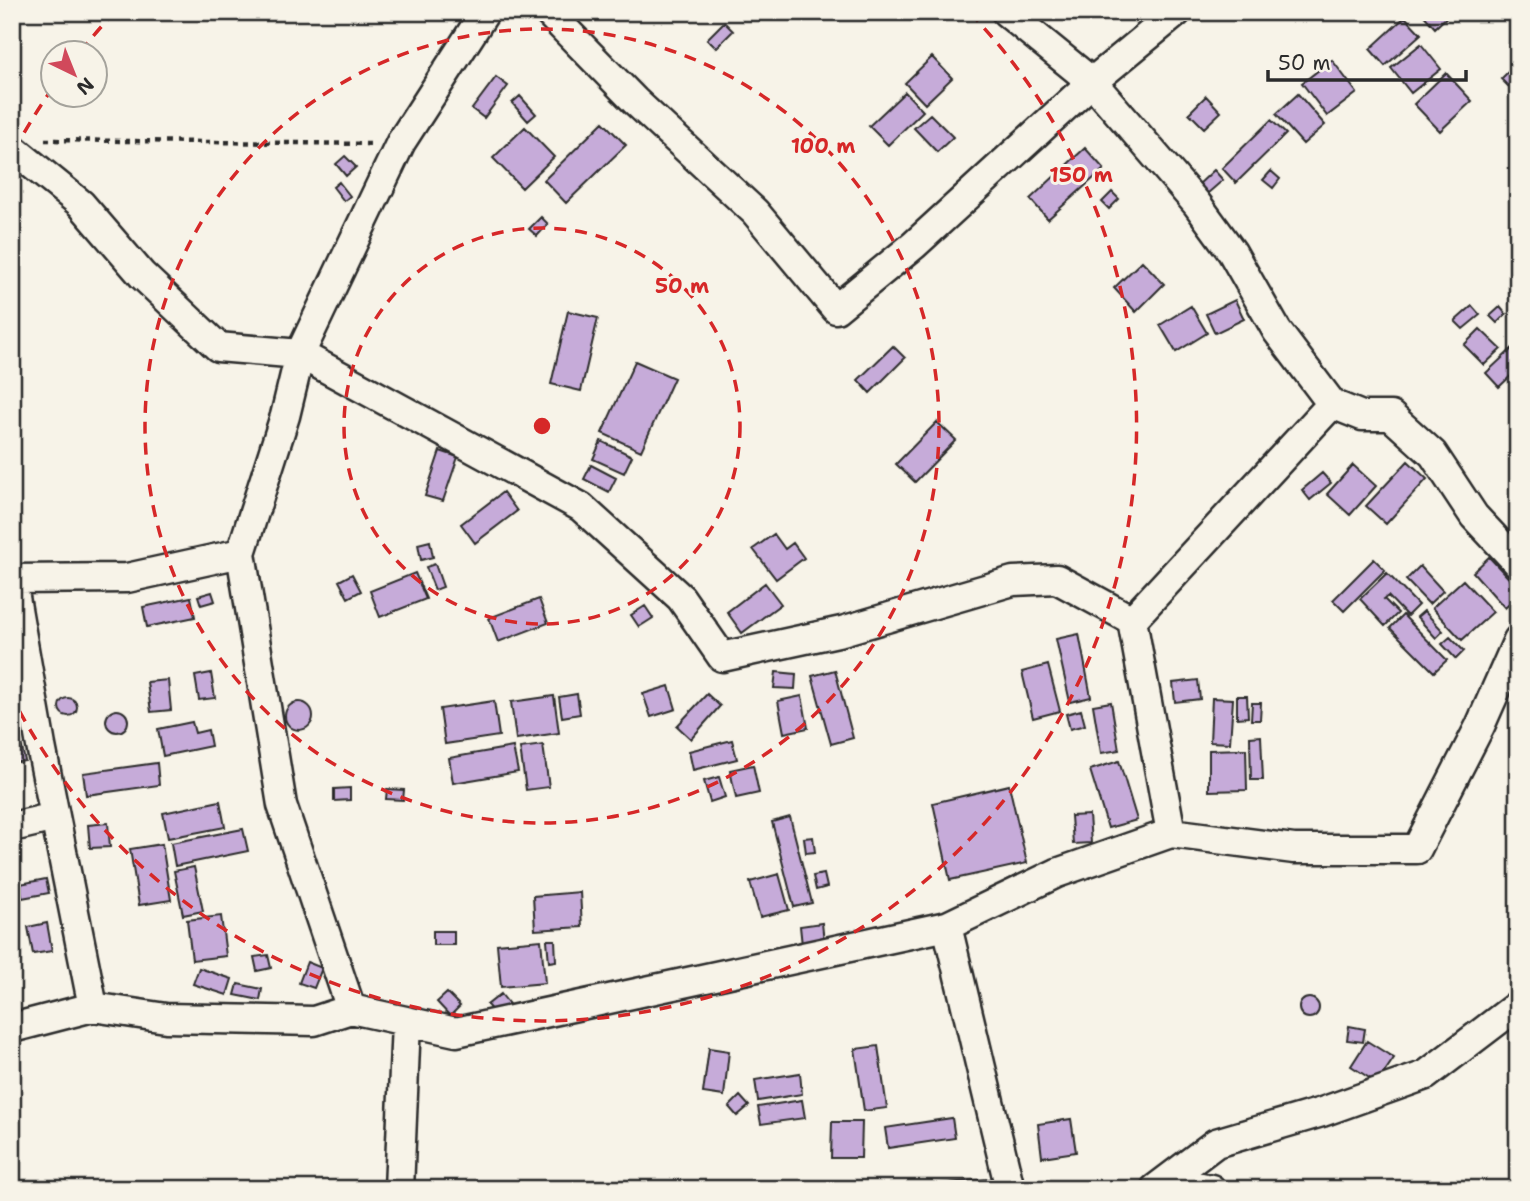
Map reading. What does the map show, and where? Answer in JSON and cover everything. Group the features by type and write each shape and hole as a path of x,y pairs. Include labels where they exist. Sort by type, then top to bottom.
{"street":[{"path":"351,1009 282,805 241,553 285,416 300,354 401,142 485,12"},
{"path":"548,12 635,101 755,212 836,309 914,245 1092,82 1177,12"},
{"path":"1006,12 1092,82 1197,204 1233,253 1277,331 1332,404 1362,416 1391,416 1433,454 1474,516 1518,563"},
{"path":"25,144 142,275 218,347 300,354 581,508 681,598 722,657 842,631 1013,581 1057,579 1132,620"},
{"path":"1132,620 1332,404"},
{"path":"93,1007 12,580 127,578 241,553"},
{"path":"1132,620 1171,833"},
{"path":"12,1028 93,1007 166,1018 314,1021 351,1009 456,1032 947,926 1057,873 1171,833 1294,849 1416,849 1480,726 1518,640"},
{"path":"12,827 55,817"},
{"path":"947,926 1010,1189"},
{"path":"1161,1184 1216,1143 1322,1112 1426,1075 1518,1005"},
{"path":"399,1189 406,1022"},
{"path":"1161,1184 1211,1189"}],"path":[{"path":"25,144 401,142"}],"building":[{"path":"1421,12 1452,12 1435,28"},
{"path":"1405,17 1421,34 1385,66 1370,49"},
{"path":"724,22 733,31 716,48 707,39"},
{"path":"1421,44 1441,69 1411,93 1391,68"},
{"path":"932,57 952,78 925,104 905,83"},
{"path":"1332,60 1357,93 1327,116 1302,83"},
{"path":"1518,62 1518,96 1501,79"},
{"path":"1446,73 1472,101 1440,131 1414,104"},
{"path":"496,77 508,86 484,118 472,109"},
{"path":"905,92 923,111 888,145 869,126"},
{"path":"1298,94 1325,125 1303,144 1276,114"},
{"path":"520,96 536,114 528,121 512,103"},
{"path":"1206,96 1221,112 1204,128 1189,113"},
{"path":"930,114 953,137 937,152 914,128"},
{"path":"1271,120 1286,134 1236,183 1222,168"},
{"path":"603,122 626,145 566,203 544,180"},
{"path":"525,127 554,157 522,188 493,158"},
{"path":"1085,148 1104,169 1048,219 1030,199"},
{"path":"345,156 356,167 346,176 336,164"},
{"path":"1214,170 1223,180 1207,194 1198,185"},
{"path":"1271,171 1280,179 1273,188 1263,180"},
{"path":"339,182 350,196 344,201 333,187"},
{"path":"1112,192 1119,199 1109,209 1102,202"},
{"path":"541,217 548,224 537,236 529,229"},
{"path":"1142,261 1164,284 1136,312 1114,288"},
{"path":"1235,300 1244,319 1215,333 1206,314"},
{"path":"1191,306 1207,333 1176,352 1160,325"},
{"path":"1472,306 1480,315 1463,329 1455,321"},
{"path":"1500,307 1506,314 1497,323 1490,316"},
{"path":"568,311 598,318 581,391 551,384"},
{"path":"1480,329 1501,349 1484,365 1464,345"},
{"path":"1518,343 1518,369 1499,387 1486,373"},
{"path":"893,346 905,358 870,393 858,380"},
{"path":"635,361 674,378 641,451 602,433"},
{"path":"937,422 956,440 915,482 896,464"},
{"path":"601,441 632,456 624,473 593,459"},
{"path":"440,451 458,457 443,501 425,496"},
{"path":"1408,461 1427,479 1386,524 1366,506"},
{"path":"591,465 616,478 609,492 584,479"},
{"path":"1353,465 1376,486 1350,515 1327,494"},
{"path":"1322,473 1331,483 1310,500 1302,490"},
{"path":"503,492 517,511 475,543 461,524"},
{"path":"774,534 785,549 793,543 804,558 776,579 753,549"},
{"path":"430,541 433,557 421,560 418,544"},
{"path":"1489,557 1518,588 1518,596 1505,608 1473,572"},
{"path":"1374,559 1385,570 1344,611 1333,600"},
{"path":"435,564 443,587 435,590 426,567"},
{"path":"1420,566 1443,591 1429,604 1406,580"},
{"path":"415,573 426,599 380,617 370,591"},
{"path":"1387,573 1418,605 1407,616 1388,596 1384,599 1398,613 1385,626 1360,599"},
{"path":"352,574 361,591 348,598 339,581"},
{"path":"1463,580 1493,612 1462,640 1432,608"},
{"path":"765,583 781,604 742,633 727,612"},
{"path":"212,592 215,601 201,605 198,596"},
{"path":"191,597 195,617 147,627 143,607"},
{"path":"539,599 548,623 498,642 489,618"},
{"path":"645,606 653,618 639,627 631,615"},
{"path":"1424,611 1443,631 1436,638 1417,617"},
{"path":"1403,615 1447,660 1434,672 1390,628"},
{"path":"1079,634 1091,697 1070,702 1056,639"},
{"path":"1450,637 1464,651 1456,659 1442,644"},
{"path":"1048,665 1060,711 1033,718 1022,672"},
{"path":"835,670 853,738 831,744 812,676"},
{"path":"776,672 796,674 795,689 774,688"},
{"path":"211,673 215,698 199,700 195,676"},
{"path":"168,680 171,710 151,712 147,682"},
{"path":"1198,680 1200,699 1175,702 1173,683"},
{"path":"669,686 676,709 651,717 643,694"},
{"path":"577,694 580,714 562,717 559,697"},
{"path":"707,694 720,706 691,739 677,726"},
{"path":"554,696 559,733 516,739 511,702"},
{"path":"802,696 808,728 784,733 778,701"},
{"path":"1237,696 1247,696 1248,717 1237,718"},
{"path":"68,698 74,701 77,707 74,713 68,716 62,713 59,707 62,701"},
{"path":"1212,698 1233,699 1230,743 1210,742"},
{"path":"494,701 499,736 445,744 440,709"},
{"path":"299,702 309,706 313,716 309,726 299,730 289,726 285,716 289,706"},
{"path":"1111,702 1119,750 1101,753 1093,705"},
{"path":"1252,703 1261,703 1260,720 1251,720"},
{"path":"113,710 121,710 128,717 128,725 121,732 113,732 106,725 106,717"},
{"path":"1081,710 1085,725 1070,729 1066,714"},
{"path":"192,722 195,733 208,730 211,746 163,756 158,729"},
{"path":"1261,736 1263,780 1251,780 1250,737"},
{"path":"732,740 737,759 693,770 689,751"},
{"path":"21,744 25,761 12,763 12,746"},
{"path":"543,745 549,787 526,790 520,748"},
{"path":"513,747 518,772 453,783 449,758"},
{"path":"1246,749 1247,790 1209,791 1209,750"},
{"path":"1119,761 1137,820 1108,828 1090,770"},
{"path":"157,763 159,785 86,795 83,773"},
{"path":"753,765 759,793 736,798 730,770"},
{"path":"719,777 725,797 710,802 704,781"},
{"path":"1009,785 1027,863 950,880 933,803"},
{"path":"350,788 350,800 334,801 334,789"},
{"path":"387,789 404,790 403,800 386,799"},
{"path":"220,801 225,827 168,838 163,813"},
{"path":"1089,815 1091,843 1073,844 1071,816"},
{"path":"790,817 812,903 794,907 772,822"},
{"path":"108,823 110,847 90,848 88,825"},
{"path":"243,829 248,851 175,866 171,843"},
{"path":"813,837 815,852 806,853 804,838"},
{"path":"162,844 171,900 139,905 130,849"},
{"path":"194,867 203,911 183,915 174,871"},
{"path":"779,874 789,910 760,917 750,882"},
{"path":"824,874 827,887 816,890 813,876"},
{"path":"46,879 49,893 22,898 20,884"},
{"path":"12,887 20,931 12,933"},
{"path":"580,892 582,927 535,930 533,896"},
{"path":"221,916 226,956 192,960 187,920"},
{"path":"47,923 52,951 33,954 28,927"},
{"path":"822,923 824,942 802,945 800,926"},
{"path":"433,931 454,931 454,945 433,945"},
{"path":"541,940 545,983 501,987 497,944"},
{"path":"547,940 555,940 556,961 549,962"},
{"path":"268,955 271,968 257,971 254,957"},
{"path":"307,962 322,968 314,988 299,983"},
{"path":"199,968 232,979 227,995 193,984"},
{"path":"238,984 262,989 260,1000 235,995"},
{"path":"447,993 460,1006 450,1016 437,1002"},
{"path":"501,994 513,1009 500,1020 487,1005"},
{"path":"1309,998 1316,1001 1319,1008 1316,1015 1309,1018 1302,1015 1299,1008 1302,1001"},
{"path":"1349,1026 1365,1029 1363,1042 1347,1040"},
{"path":"1367,1041 1394,1058 1377,1083 1351,1066"},
{"path":"878,1046 887,1108 864,1111 855,1049"},
{"path":"709,1048 729,1051 724,1096 703,1093"},
{"path":"800,1073 802,1094 758,1101 755,1080"},
{"path":"740,1096 749,1106 737,1116 729,1107"},
{"path":"802,1100 805,1118 761,1124 758,1107"},
{"path":"952,1118 955,1138 888,1148 885,1128"},
{"path":"1071,1119 1076,1152 1042,1157 1038,1124"},
{"path":"832,1122 862,1122 861,1158 831,1158"},
{"path":"989,1179 990,1189 917,1189 917,1186"}]}
